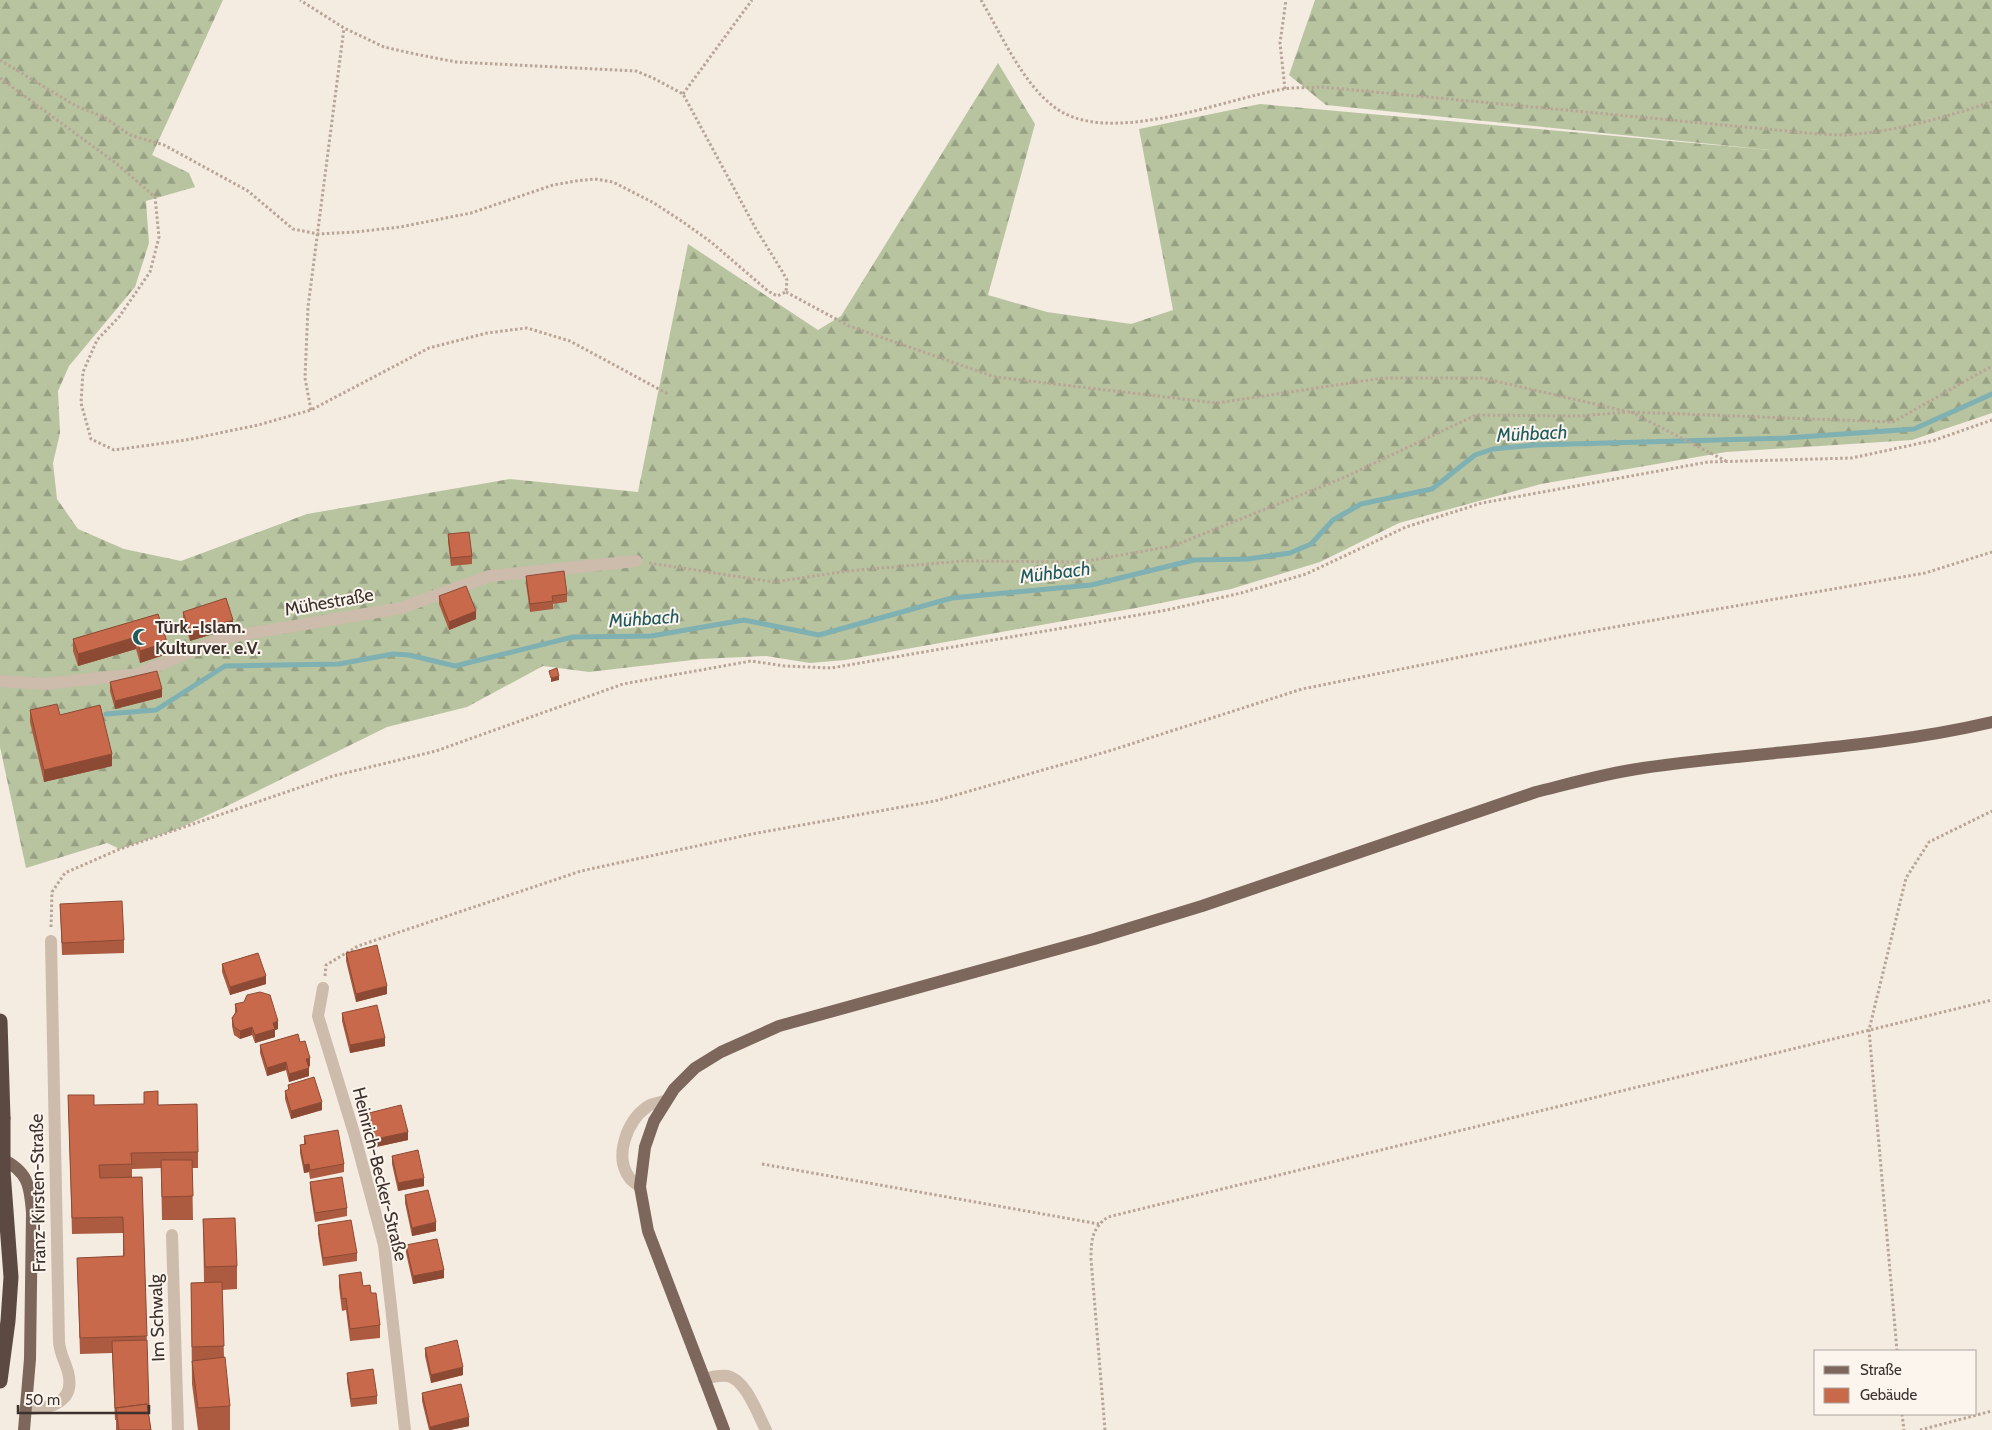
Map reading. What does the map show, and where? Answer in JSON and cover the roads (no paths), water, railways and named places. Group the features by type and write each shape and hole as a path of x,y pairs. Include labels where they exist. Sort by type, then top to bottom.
{"highway":[{"path":"0,1021 1,1191 11,1277 8,1321 0,1381"}],"main road":[{"path":"724,1430 648,1231 640,1188 645,1147 654,1121 665,1101 684,1078 708,1060 753,1036 779,1026 1094,939 1202,906 1536,792 1641,768 1901,740 1992,722"},
{"path":"0,1158 21,1172 30,1192 32,1213 30,1359 24,1430"}],"street":[{"name":"Mühestraße","path":"0,681 45,684 138,674 223,638 401,608 490,576 636,561"},
{"name":"Franz-Kirsten-Straße","path":"25,1409 43,1409 55,1405 65,1398 70,1384 68,1370 60,1355 59,1342 51,941"},
{"name":"Heinrich-Becker-Straße","path":"323,988 318,1016 354,1133 384,1245 405,1430"},
{"path":"640,1188 629,1177 622,1161 626,1135 637,1116 648,1106 665,1101"},
{"name":"Im Schwalg","path":"172,1235 178,1430"},
{"path":"704,1379 727,1376 737,1381 747,1394 766,1430"}],"waterway":[{"name":"Mühbach","path":"106,714 156,710 225,666 339,664 393,654 409,655 455,666 573,637 651,636 744,620 819,635 952,598 1091,585 1194,560 1248,559 1290,553 1311,544 1333,520 1361,504 1432,489 1475,455 1493,449 1534,445 1786,438 1914,429 1992,394"}],"place":[{"name":"Türk.-Islam. Kulturver. e.V.","path":"141,637"}]}
